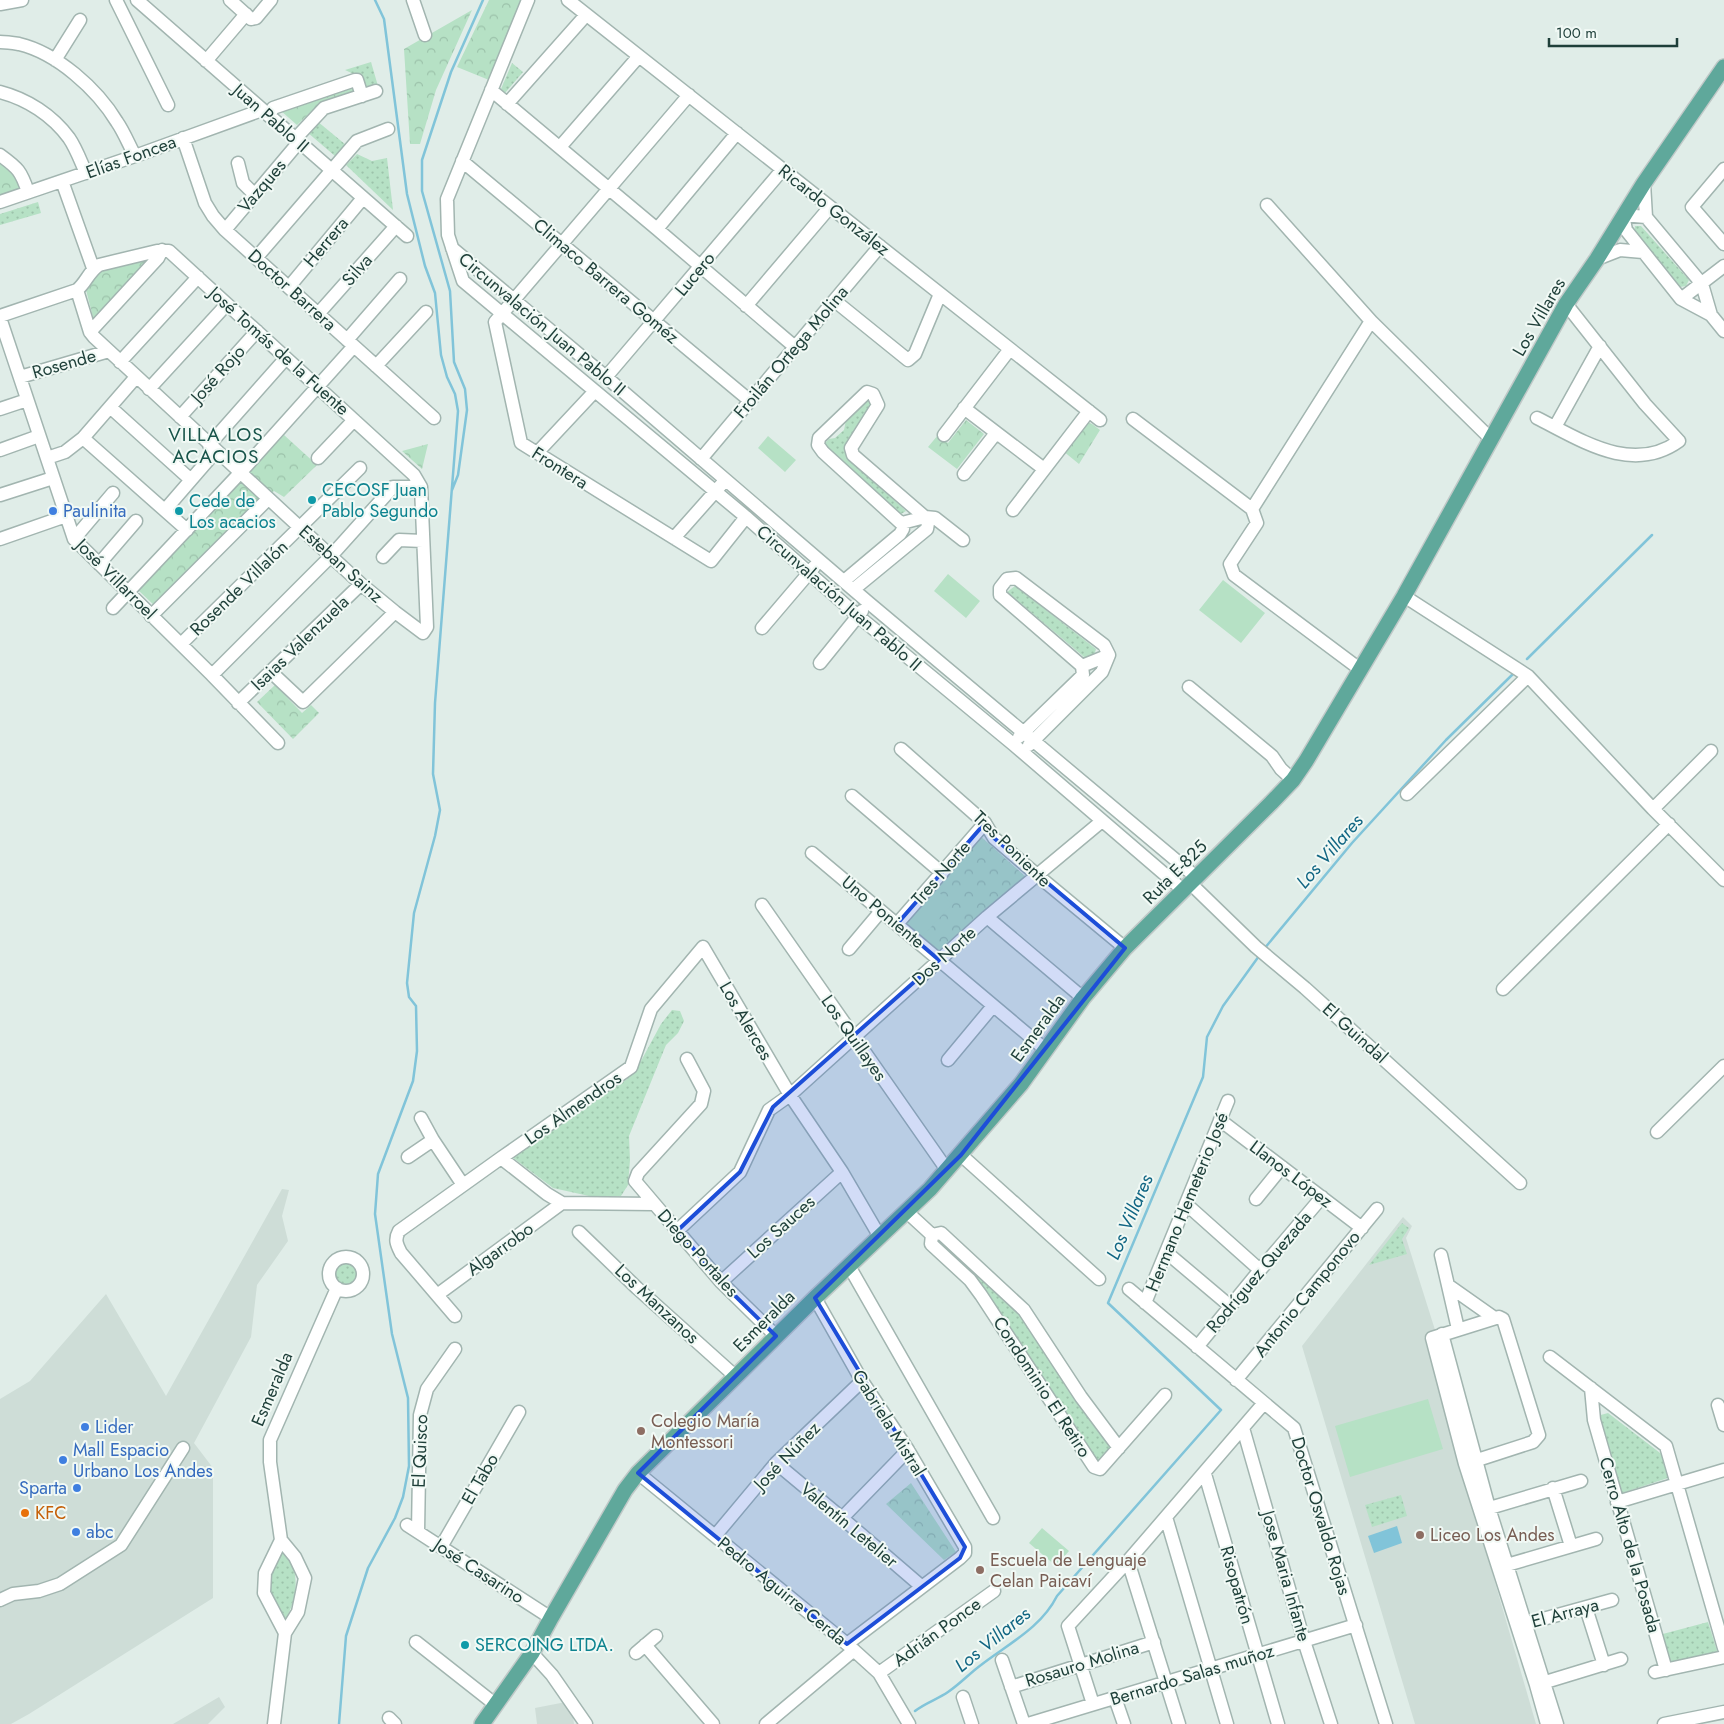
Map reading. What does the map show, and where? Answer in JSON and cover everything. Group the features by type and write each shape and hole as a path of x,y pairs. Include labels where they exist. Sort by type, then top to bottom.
{"main road":[{"name":"Los Villares","path":"1271,803 1293,780 1306,761 1404,596 1566,304 1644,183 1724,67"},
{"name":"Ruta E-825","path":"1106,969 1271,803"},
{"name":"Esmeralda","path":"482,1724 532,1653 625,1490 638,1473 815,1298 907,1212 961,1155 1021,1084 1106,969"}],"street":[{"path":"0,4 22,0"},
{"path":"116,0 168,105"},
{"name":"Juan Pablo II","path":"137,0 407,236"},
{"path":"230,0 250,19 256,18 271,0"},
{"path":"413,0 425,35"},
{"path":"452,248 448,235 446,199 528,0"},
{"name":"Ricardo González","path":"568,0 1100,420"},
{"path":"206,61 246,14"},
{"path":"508,104 586,15"},
{"path":"55,60 80,20"},
{"path":"0,42 20,44 55,60 80,77 100,98 117,122 135,156"},
{"path":"560,147 639,56"},
{"name":"Elías Foncea","path":"0,202 183,138 265,113 273,108 355,80 357,80 362,96"},
{"path":"491,90 657,228 795,347"},
{"name":"Vazques","path":"225,230 324,108 376,91"},
{"path":"0,92 16,96 45,113 70,139 86,173"},
{"path":"508,306 689,95"},
{"path":"256,258 357,141 388,129"},
{"path":"657,228 737,133"},
{"name":"Doctor Barrera","path":"183,138 205,203 212,216 225,230 434,418"},
{"path":"0,155 22,174 28,192"},
{"name":"Climaco Barrera Goméz","path":"462,161 749,400"},
{"path":"238,163 243,183 254,194"},
{"path":"1724,169 1692,207 1724,244"},
{"name":"Lucero","path":"606,377 783,170"},
{"path":"62,181 93,268"},
{"path":"1644,183 1646,217 1702,284 1711,315"},
{"name":"Herrera","path":"289,287 363,198"},
{"path":"1267,205 1371,321 1491,440"},
{"path":"746,306 830,207"},
{"path":"1646,217 1623,215 1626,230 1681,299 1711,315 1724,331"},
{"name":"Silva","path":"318,314 396,226"},
{"name":"Froilán Ortega Molina","path":"701,459 880,246"},
{"name":"Circunvalación Juan Pablo II","path":"452,248 595,391 1102,821 1190,884"},
{"name":"Circunvalación Juan Pablo II","path":"452,248 463,281 508,306 606,377 869,603 1028,736 1190,884"},
{"path":"0,317 77,290 83,285 93,268 99,265 162,250"},
{"path":"90,332 158,258 162,250"},
{"name":"José Tomás de la Fuente","path":"162,250 169,251 318,386 414,474 421,487"},
{"path":"1597,258 1620,250 1643,252"},
{"path":"1681,299 1724,266"},
{"path":"120,362 198,277"},
{"path":"113,608 240,473 318,386 400,280"},
{"name":"Esteban Sainz","path":"77,290 90,332 120,362 361,584 422,633 427,627 423,541"},
{"path":"835,301 906,359 909,359 915,354 940,294"},
{"path":"149,389 228,304"},
{"path":"1536,418 1588,443 1619,454 1654,454 1669,448 1679,440 1645,404 1566,304"},
{"name":"Frontera","path":"508,306 495,322 521,443 710,561 746,518"},
{"path":"376,366 426,312"},
{"name":"José Villarroel","path":"0,317 74,539 278,743"},
{"path":"1252,509 1371,321"},
{"name":"José Rojo","path":"180,417 257,331"},
{"path":"1555,427 1600,346"},
{"path":"944,435 1010,349"},
{"name":"Rosende","path":"20,377 109,351"},
{"path":"165,510 191,480 213,448 286,358"},
{"path":"47,458 65,452 83,438 136,377"},
{"path":"537,453 595,391"},
{"path":"867,392 874,394 878,405 851,448 853,455 925,517 928,523 927,529 849,585 903,530 902,523 823,452 818,445 819,438 867,392"},
{"path":"0,409 28,400"},
{"path":"110,407 191,480"},
{"path":"964,408 1044,469"},
{"path":"1013,510 1089,411"},
{"path":"1133,419 1252,509 1258,523 1230,564 1234,575 1360,670"},
{"path":"318,458 354,420"},
{"path":"964,474 996,433"},
{"path":"0,450 39,436"},
{"path":"83,438 187,530"},
{"name":"Rosende Villalón","path":"181,644 360,468"},
{"path":"0,495 53,478"},
{"path":"674,538 726,480"},
{"path":"212,675 331,556 393,487 421,487 423,541 399,540 383,557"},
{"path":"74,539 113,494"},
{"path":"151,616 268,499"},
{"path":"0,539 66,516"},
{"path":"902,523 925,517 935,518 963,540"},
{"path":"100,564 136,521"},
{"path":"762,628 820,560"},
{"path":"1017,748 1083,675 1082,666 1000,596 1000,588 1007,580 1016,578 1104,645 1109,655 1102,672 1028,736"},
{"name":"Isaias Valenzuela","path":"238,703 361,584"},
{"path":"1404,596 1528,676 1653,809 1724,880"},
{"path":"820,663 869,603"},
{"path":"270,671 302,702 395,612"},
{"path":"1082,666 1109,655"},
{"path":"1407,794 1528,676"},
{"path":"1189,687 1272,756 1281,769 1293,780"},
{"name":"Tres Poniente","path":"901,749 986,823 994,838 1125,948"},
{"path":"1653,809 1711,751"},
{"path":"852,796 942,873"},
{"name":"Dos Norte","path":"790,1095 987,917 1102,821"},
{"name":"Tres Norte","path":"897,924 986,823"},
{"path":"1502,989 1669,824"},
{"name":"Uno Poniente","path":"812,853 1046,1050"},
{"name":"El Guindal","path":"1190,884 1261,951 1305,988 1520,1183"},
{"name":"Los Quillayes","path":"762,905 947,1170"},
{"path":"849,948 881,910"},
{"path":"987,917 1083,998"},
{"name":"Los Alerces","path":"703,947 790,1095 842,1172 880,1237"},
{"name":"Los Almendros","path":"437,1295 401,1253 396,1244 396,1236 399,1232 631,1067 651,1009 703,947"},
{"path":"948,1060 993,1006"},
{"path":"654,1204 635,1181 635,1178 701,1104 704,1091 687,1059"},
{"path":"1657,1132 1724,1066"},
{"path":"678,1230 740,1172 769,1110 790,1095"},
{"name":"Hermano Hemeterio José","path":"1145,1303 1228,1102"},
{"path":"421,1118 433,1140 463,1185"},
{"name":"Llanos López","path":"1220,1120 1362,1228"},
{"path":"408,1157 433,1140"},
{"path":"961,1155 1099,1279"},
{"path":"501,1158 547,1194 562,1203"},
{"path":"1256,1199 1282,1167"},
{"name":"Los Sauces","path":"721,1282 842,1172"},
{"name":"Rodríguez Quezada","path":"1197,1347 1322,1197"},
{"name":"Diego Portales","path":"562,1203 654,1204 721,1282 776,1336"},
{"name":"Algarrobo","path":"437,1295 562,1203"},
{"path":"1186,1204 1260,1270"},
{"name":"Antonio Camponovo","path":"1236,1380 1377,1209"},
{"name":"Condominio El Retiro","path":"907,1212 932,1235"},
{"name":"Los Manzanos","path":"579,1232 637,1288 735,1376"},
{"name":"Condominio El Retiro","path":"932,1235 940,1233 1024,1310 1081,1397 1119,1448"},
{"name":"Condominio El Retiro","path":"932,1235 931,1244 970,1280 981,1295 1094,1467 1100,1469 1165,1395"},
{"path":"1166,1252 1230,1306"},
{"path":"1441,1255 1458,1329"},
{"path":"849,1266 993,1518"},
{"path":"970,1280 980,1268"},
{"path":"1449,1286 1493,1318"},
{"name":"Esmeralda","path":"274,1724 285,1633 298,1612 305,1578 295,1557 281,1540 270,1462 270,1440 337,1288"},
{"name":"Doctor Osvaldo Rojas","path":"1129,1289 1294,1428 1386,1724"},
{"path":"437,1295 455,1316"},
{"name":"Gabriela Mistral","path":"815,1298 862,1381 908,1450 965,1547 965,1552 960,1558 921,1586"},
{"path":"1470,1462 1533,1442 1537,1439 1539,1433 1503,1319 1499,1317 1437,1336 1470,1462 1502,1567 1541,1684 1557,1724"},
{"name":"El Quisco","path":"412,1528 420,1415 428,1389 455,1349"},
{"path":"1550,1357 1666,1446 1724,1648"},
{"name":"José Núñez","path":"715,1536 776,1463 862,1381"},
{"name":"Cerro Alto de la Posada","path":"1591,1388 1594,1420 1660,1671 1724,1657"},
{"path":"1594,1420 1606,1400"},
{"path":"1093,1704 1068,1626 1128,1561 1264,1404"},
{"path":"1718,1406 1724,1425"},
{"name":"El Tabo","path":"441,1547 519,1412"},
{"name":"Jose Maria Infante","path":"1243,1428 1304,1641 1331,1724"},
{"path":"0,1600 13,1594 39,1591 60,1584 120,1545 183,1448"},
{"path":"842,1518 908,1450"},
{"name":"Valentín Letelier","path":"776,1463 921,1586"},
{"path":"1617,1502 1724,1470"},
{"name":"Pedro Aguirre Cerda","path":"638,1473 880,1673 909,1724"},
{"name":"Risopatrón","path":"1204,1474 1278,1724"},
{"path":"1485,1509 1581,1481"},
{"path":"1553,1488 1571,1546"},
{"path":"1166,1517 1227,1724"},
{"name":"José Casarino","path":"412,1528 551,1618"},
{"path":"1502,1567 1596,1539"},
{"path":"281,1540 265,1573 264,1593 285,1633"},
{"path":"1128,1561 1179,1724"},
{"path":"766,1724 850,1647 921,1586"},
{"name":"Adrián Ponce","path":"880,1673 994,1591"},
{"name":"El Arraya","path":"1522,1625 1612,1600"},
{"path":"1586,1608 1604,1665"},
{"name":"Bernardo Salas muñoz","path":"1026,1724 1065,1719 1093,1704 1356,1625"},
{"path":"656,1636 641,1649 713,1724"},
{"path":"416,1642 496,1705"},
{"name":"Rosauro Molina","path":"1011,1687 1154,1642"},
{"path":"532,1653 552,1675 586,1724"},
{"path":"1002,1660 1026,1724"},
{"path":"1541,1684 1620,1660"},
{"path":"1541,1684 1547,1724"},
{"path":"963,1697 972,1724"},
{"path":"1115,1698 1124,1724"},
{"path":"1664,1724 1724,1712"}],"highlighted area":[{"path":"985,823 994,838 1125,948 961,1155 815,1298 965,1547 960,1558 847,1644 638,1473 776,1336 721,1282 678,1230 740,1172 773,1107 939,960 897,924"}],"shaded area":[{"path":"282,1189 289,1190 282,1216 288,1241 257,1285 251,1337 194,1443 213,1468 213,1598 29,1714 11,1724 0,1724 0,1399 30,1381 106,1294 166,1396"},
{"name":"Liceo Los Andes","path":"1403,1217 1412,1226 1406,1238 1436,1333 1424,1337 1536,1724 1415,1724 1302,1346"},
{"path":"219,1697 225,1707 208,1724 173,1724"},
{"path":"571,1701 574,1724 537,1724 535,1708"}],"green space":[{"path":"489,0 524,0 489,80 457,67"},
{"path":"472,10 436,90 420,144 410,144 404,49"},
{"path":"371,62 378,86 364,91 360,77 345,70"},
{"path":"512,63 523,72 505,93 501,89"},
{"path":"352,83 355,93 319,104 297,125 280,110"},
{"path":"317,121 346,145 335,156 307,132"},
{"path":"357,154 372,161 387,158 393,210 346,165"},
{"path":"0,159 9,164 22,190 0,198"},
{"path":"38,202 41,213 0,225 0,214"},
{"path":"1635,226 1641,226 1689,280 1686,286 1680,287 1634,234"},
{"path":"153,256 94,321 86,290 94,271"},
{"path":"867,397 872,403 848,456 853,463 906,511 901,514 824,444 844,430 846,420"},
{"path":"966,420 984,434 957,469 928,447 938,435 948,443"},
{"path":"1086,422 1100,430 1079,464 1063,451"},
{"path":"284,435 317,465 284,497 274,491 156,607 138,590"},
{"path":"768,436 796,460 785,472 758,448"},
{"path":"428,444 422,469 402,451"},
{"path":"948,574 980,601 966,618 934,591"},
{"path":"1223,580 1265,613 1241,643 1199,610"},
{"path":"1015,586 1096,649 1090,662 1007,592"},
{"path":"275,685 302,713 311,705 319,713 293,739 257,702"},
{"path":"978,834 1026,877 936,954 900,923"},
{"path":"935,889 952,904 922,937 905,923"},
{"path":"672,1010 680,1011 684,1021 678,1033 666,1045 629,1136 628,1185 621,1196 589,1196 553,1188 512,1157 627,1079 641,1061 661,1024"},
{"path":"1402,1223 1409,1228 1402,1239 1407,1254 1369,1265"},
{"path":"346,1259 356,1263 360,1273 356,1283 346,1287 336,1283 332,1273 336,1263"},
{"path":"981,1272 1023,1313 1115,1448 1096,1464 976,1279"},
{"path":"1428,1399 1443,1449 1350,1477 1335,1426"},
{"path":"1608,1413 1664,1456 1671,1477 1622,1493 1597,1416"},
{"path":"911,1483 956,1552 944,1560 886,1504"},
{"path":"1401,1495 1407,1516 1372,1527 1365,1505"},
{"path":"1042,1528 1069,1551 1056,1566 1029,1543"},
{"path":"280,1551 293,1566 296,1582 292,1606 285,1620 269,1587 274,1562"},
{"path":"1708,1622 1718,1654 1670,1665 1659,1635"}],"water":[{"path":"1397,1526 1402,1543 1374,1553 1368,1536"}],"waterway":[{"path":"339,1724 346,1636 368,1568 395,1518 403,1497 409,1466 408,1398 392,1334 375,1214 378,1174 413,1081 417,1051 416,1006 409,997 407,983 414,913 435,836 440,810 433,774 435,703 458,411 455,394 447,377 441,355 435,293 425,266 407,194 384,19 375,0"},
{"path":"452,490 458,475 467,410 465,389 454,362 450,291 422,191 422,160 451,72 483,0"},
{"path":"1527,659 1652,535"},
{"name":"Los Villares","path":"1264,949 1352,843 1446,740 1514,673"},
{"name":"Los Villares","path":"915,1711 952,1689 1033,1626 1057,1596 1221,1410 1108,1303 1203,1077 1207,1037 1223,1006 1259,956"}],"place":[{"name":"CECOSF Juan Pablo Segundo","path":"312,500"},
{"name":"Paulinita","path":"53,511"},
{"name":"Cede de Los acacios","path":"179,511"},
{"name":"Lider","path":"85,1427"},
{"name":"Colegio María Montessori","path":"641,1431"},
{"name":"Mall Espacio Urbano Los Andes","path":"63,1460"},
{"name":"Sparta","path":"77,1488"},
{"name":"KFC","path":"25,1513"},
{"name":"abc","path":"76,1532"},
{"name":"Liceo Los Andes","path":"1420,1535"},
{"name":"Escuela de Lenguaje Celan Paicaví","path":"980,1570"},
{"name":"SERCOING LTDA.","path":"465,1645"}],"district":[{"name":"VILLA LOS ACACIOS","path":"216,445"}]}
